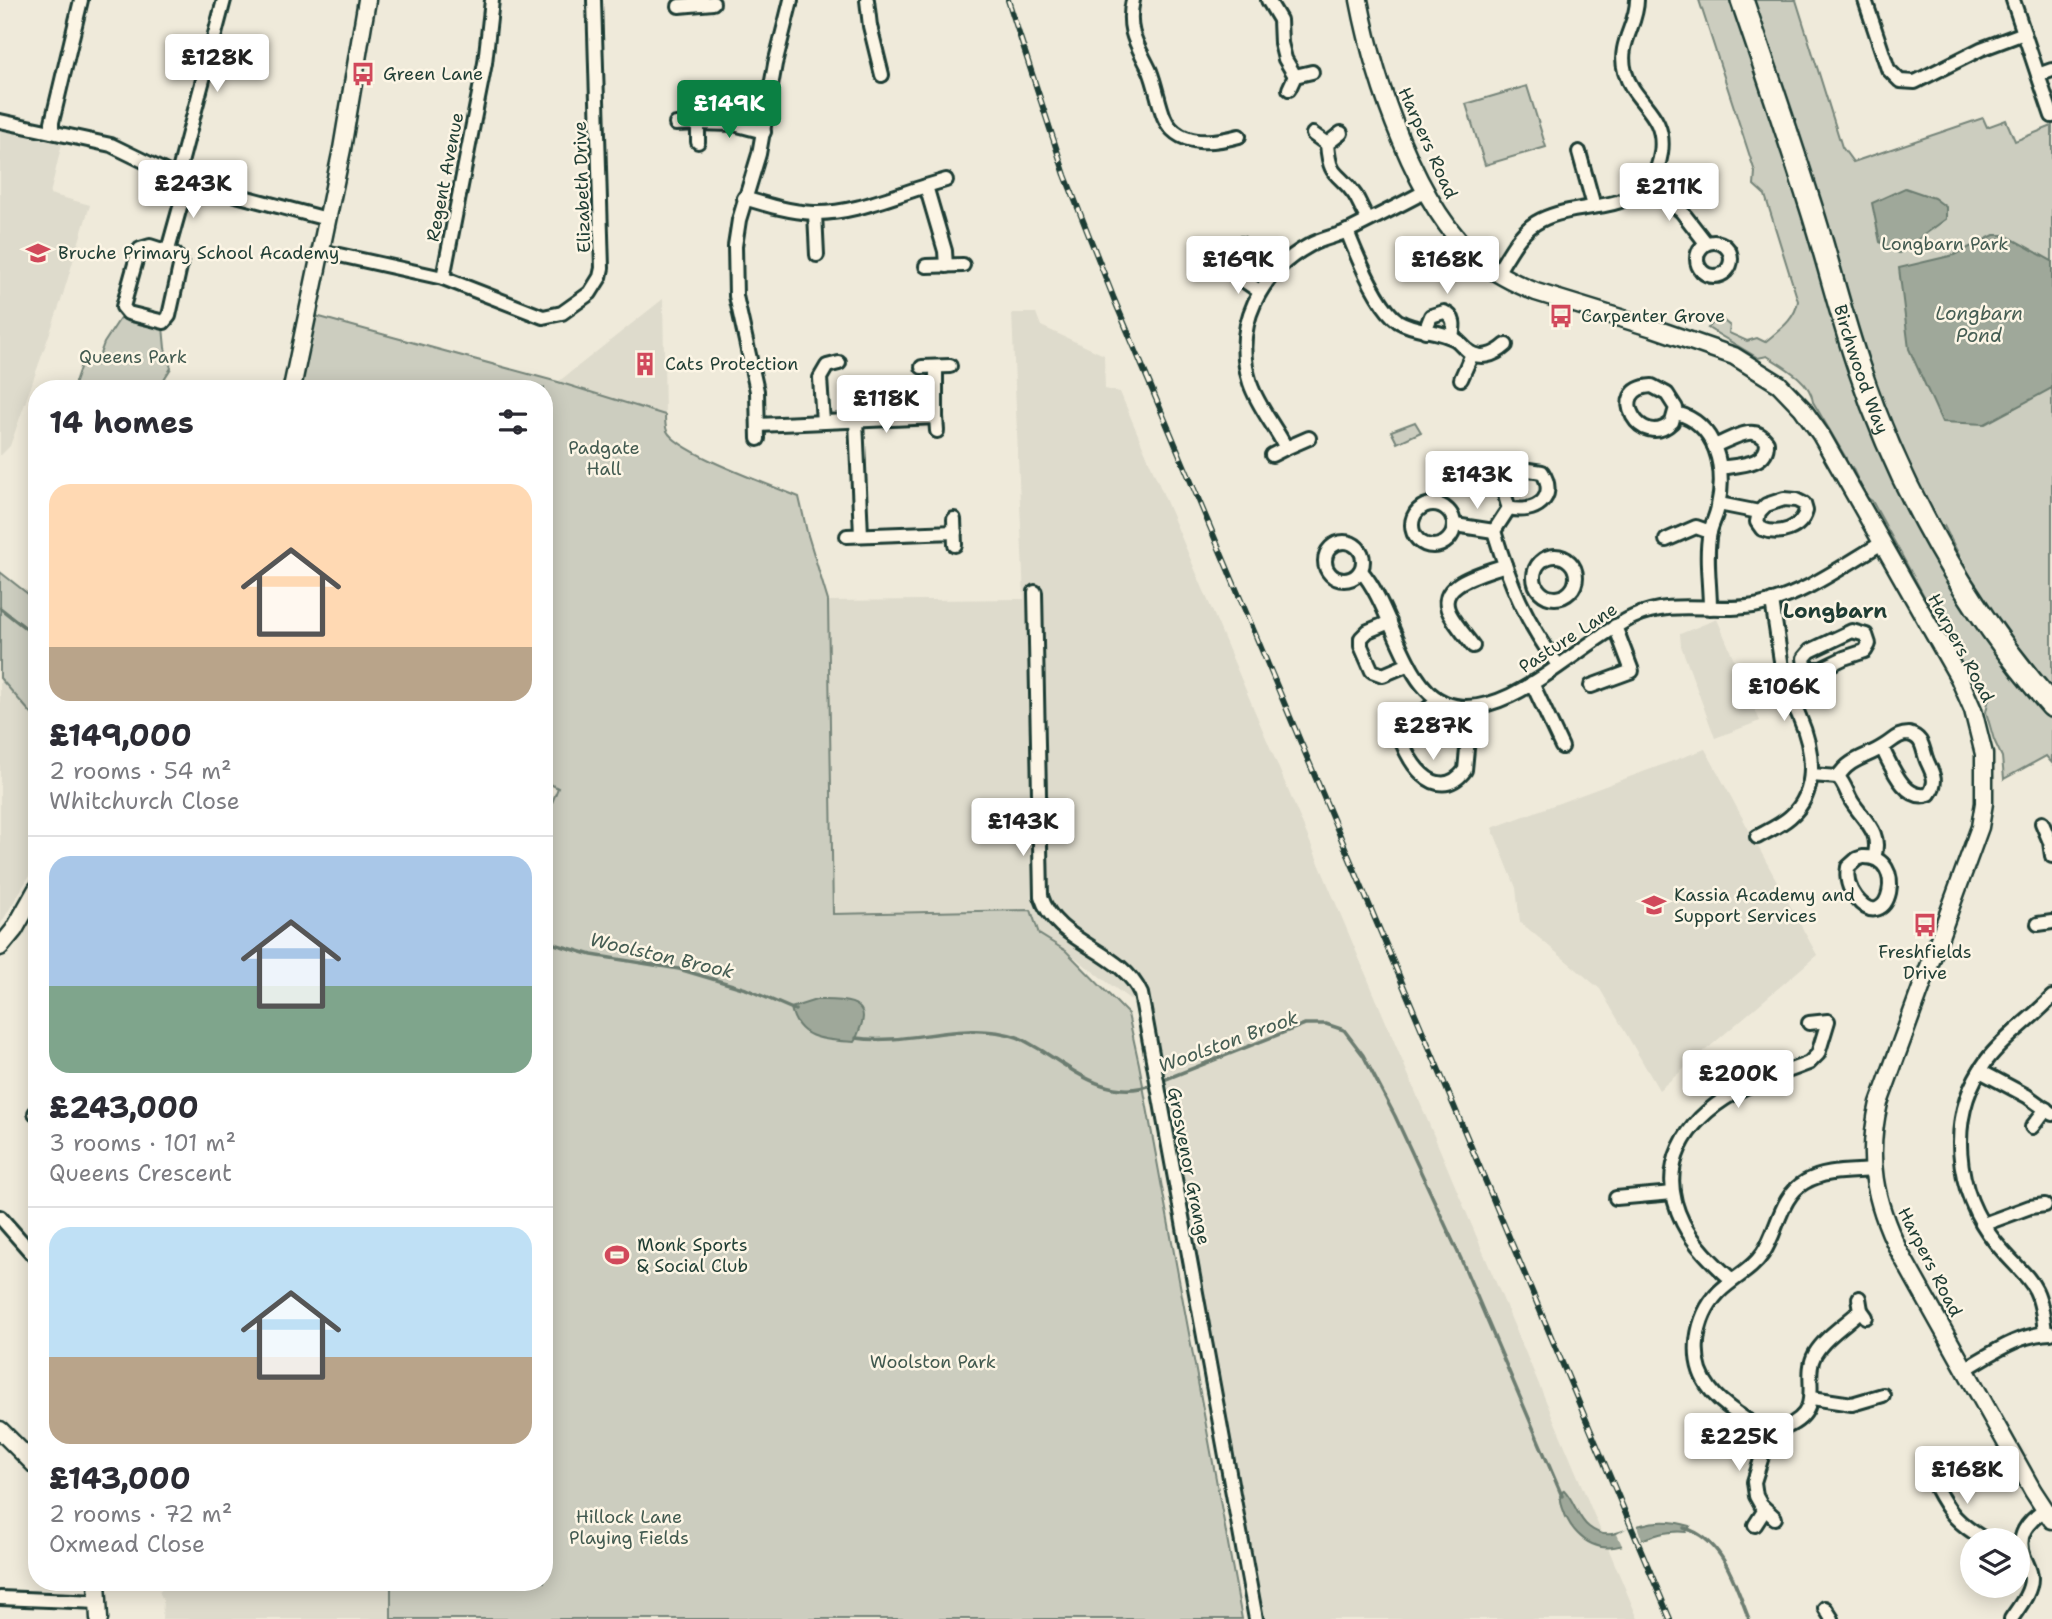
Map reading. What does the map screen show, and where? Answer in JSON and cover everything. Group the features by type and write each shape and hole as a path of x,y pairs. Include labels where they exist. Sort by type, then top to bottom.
{"main road":[{"name":"Birchwood Way","path":"1742,0 1810,202 1859,369 1890,446 1924,520 1955,573 2023,673 2052,706"}],"street":[{"path":"52,132 52,122 81,0"},
{"path":"168,250 224,0"},
{"path":"294,380 356,75 367,0"},
{"name":"Regent Avenue","path":"443,278 485,63 492,0"},
{"name":"Elizabeth Drive","path":"321,251 443,278 543,317 562,313 590,293 596,286 602,268 594,0"},
{"path":"758,439 756,382 736,296 735,246 744,198 764,132 775,64 791,0"},
{"path":"867,0 870,26 882,75"},
{"path":"1133,0 1130,27 1151,73 1165,120 1172,130 1189,141 1216,142 1240,136"},
{"path":"1268,0 1280,20 1285,59 1295,76"},
{"name":"Harpers Road","path":"1359,0 1380,81 1393,117 1426,191 1458,239 1497,273 1536,292 1713,347 1767,375 1802,408 1821,435 1959,678 1973,710 1984,754 1986,779 1980,827 1879,1103 1873,1129 1873,1170 1879,1203 1890,1233 2048,1515"},
{"path":"1497,273 1522,234 1531,225 1553,215 1625,200 1649,184 1658,168 1662,150 1659,122 1630,84 1623,62 1625,38 1634,17 1637,0"},
{"path":"1865,0 1888,69 1904,82 1925,79 1981,49 2024,33"},
{"path":"2013,0 2052,116"},
{"path":"679,6 699,1 713,3"},
{"path":"2038,75 2052,70"},
{"path":"1295,76 1312,72"},
{"path":"1289,89 1295,76"},
{"path":"0,121 111,145 182,180 327,219"},
{"path":"698,123 698,142"},
{"path":"676,124 734,124 764,132"},
{"path":"1327,144 1341,133"},
{"path":"1312,134 1327,144"},
{"path":"1327,144 1328,163 1334,175 1353,193 1368,220"},
{"path":"1579,152 1594,206"},
{"path":"744,198 776,207 816,213 860,206 946,180"},
{"path":"1649,184 1682,212 1706,243"},
{"path":"926,186 945,251 946,266"},
{"path":"1286,449 1258,402 1250,381 1245,338 1249,312 1259,290 1290,256 1313,243 1348,231 1426,191"},
{"path":"816,213 817,255"},
{"path":"1348,231 1361,264 1388,310 1398,320 1425,331 1452,337 1472,354 1491,355 1506,345"},
{"path":"1227,269 1241,244"},
{"path":"149,246 168,250 181,262 169,316 160,322 125,311 122,302 138,253 149,246"},
{"path":"926,266 963,265"},
{"path":"1207,269 1227,269 1259,290"},
{"path":"1425,331 1431,316 1444,312 1453,320 1452,337"},
{"path":"1461,379 1472,354"},
{"path":"823,422 820,378 827,366 839,362"},
{"path":"922,368 950,366"},
{"path":"936,367 937,431"},
{"path":"1676,413 1700,425 1714,446 1720,468 1719,503 1710,532 1710,608"},
{"path":"758,425 936,417"},
{"path":"856,420 854,536 955,532"},
{"path":"1714,446 1752,432 1762,435 1767,442 1767,451 1760,459 1720,468"},
{"path":"1272,456 1309,438"},
{"path":"1719,503 1759,512"},
{"path":"1494,531 1509,508"},
{"path":"1455,525 1494,531"},
{"path":"1665,540 1696,527 1710,532"},
{"path":"1494,531 1527,619 1558,665"},
{"name":"Pasture Lane","path":"1437,699 1453,706 1471,707 1497,702 1532,683 1615,626 1635,616 1687,605 1710,608 1745,607 1772,601 1802,590 1882,543"},
{"path":"1473,646 1450,613 1447,602 1450,591 1457,584 1505,565"},
{"path":"1361,571 1373,586 1409,664 1437,699 1426,712 1406,720 1399,728 1414,765 1423,776 1436,782 1454,780 1465,770 1471,707"},
{"path":"1510,579 1534,580"},
{"name":"Grosvenor Grange","path":"1035,592 1041,896 1047,911 1057,923 1118,966 1133,980 1140,994 1256,1619"},
{"path":"1757,837 1786,820 1797,810 1807,792 1811,775 1808,744 1798,713 1787,693 1772,601"},
{"path":"1390,622 1368,631 1361,638 1361,646 1372,671 1386,675 1409,664"},
{"path":"1591,686 1632,671 1615,626"},
{"path":"1846,632 1862,632 1868,640 1865,652 1821,669 1809,669 1804,662 1810,651 1846,632"},
{"path":"1782,663 1804,662"},
{"path":"1532,683 1562,747"},
{"path":"1838,777 1847,765 1882,748 1898,735 1909,734 1919,738 1934,779 1929,794 1919,796 1910,792 1882,748"},
{"path":"1811,775 1838,777"},
{"path":"1838,777 1873,829 1877,844 1874,858"},
{"path":"2042,823 2050,842 2052,856"},
{"path":"0,947 14,930 28,905"},
{"path":"2038,924 2052,922"},
{"path":"1965,1369 2014,1341 2048,1334 2040,1297 2032,1280 1996,1243 1966,1188 1960,1152 1965,1108 1980,1071 1997,1049 2052,997"},
{"path":"1732,1280 1714,1265 1684,1226 1673,1193 1674,1163 1686,1132 1699,1118 1734,1093 1809,1063 1818,1054 1828,1021 1809,1023"},
{"path":"1980,1071 2049,1111 2032,1128"},
{"path":"1862,1308 1819,1348 1810,1368 1812,1398 1808,1408 1794,1422 1779,1429 1766,1429 1749,1423 1719,1399 1704,1379 1697,1357 1698,1335 1707,1308 1717,1294 1752,1266 1763,1253 1782,1210 1796,1188 1819,1176 1873,1170"},
{"path":"1616,1198 1673,1193"},
{"path":"1984,1224 2030,1207 2045,1205"},
{"path":"0,1217 28,1249"},
{"path":"1812,1398 1852,1404 1885,1395"},
{"path":"1755,1525 1770,1515 1756,1496 1754,1482 1763,1453 1766,1429"},
{"path":"0,1430 28,1458"},
{"path":"1935,1486 1949,1513 1966,1528"},
{"path":"2024,1528 2048,1515"},
{"path":"97,1591 99,1619"},
{"path":"0,1598 98,1602"},
{"path":"2011,1619 2024,1598"}],"shaded area":[{"name":"Bruche Primary School Academy","path":"0,129 62,143 50,194 90,205 33,380 28,380 28,395 10,446 0,456"},
{"path":"663,299 665,415 558,382"},
{"path":"1012,313 1036,313 1041,326 1104,355 1105,389 1120,392 1638,1619 1263,1619 1152,1016 1039,934 1031,910 833,914 828,601 1024,599"},
{"path":"1717,619 1760,721 1715,738 1681,646 1680,634"},
{"path":"0,678 28,710 28,878 0,925"},
{"name":"Kassia Academy and Support Services","path":"1705,749 1817,955 1659,1090 1600,989 1520,922 1516,888 1492,828"},
{"path":"159,1591 391,1591 391,1619 162,1619 163,1600"}],"green space":[{"path":"1699,0 1738,0 1848,344 1997,645 2052,717 2052,763 2046,756 2004,779 2002,757 1986,712 1990,693 1983,683 1969,674 1961,664 1947,623 1936,618 1872,501 1866,497 1852,467 1846,468 1846,458 1807,387 1781,364 1767,356 1758,358 1708,328 1719,317 1730,326 1729,333 1747,341 1757,338 1765,342 1790,319 1798,301 1765,195 1754,185 1755,172"},
{"name":"Longbarn Park","path":"1753,0 1796,0 1842,147 1853,162 1983,118 1987,127 2006,120 2015,141 2052,126 2052,688 2022,653 1976,588 1944,526 1940,527 1896,441 1871,371"},
{"path":"1527,86 1546,147 1485,165 1466,104"},
{"name":"Queens Park","path":"123,314 151,326 163,327 171,368 163,380 76,380 82,362 96,365 104,343"},
{"name":"Woolston Park","path":"316,316 551,380 303,380"},
{"name":"Woolston Park","path":"553,381 665,415 667,431 689,449 727,468 799,497 828,601 833,914 1031,910 1039,934 1066,951 1128,1014 1242,1619 391,1619 391,1591 553,1591 553,800 558,788 553,786"},
{"path":"1415,422 1421,432 1397,443 1391,431"},
{"path":"0,572 28,594 28,710 0,678"}],"water":[{"path":"1905,188 1934,198 1946,207 1946,219 1899,253 1880,242 1872,203"},
{"name":"Longbarn Pond","path":"1994,235 2005,235 2052,261 2052,388 1985,424 1942,422 1909,349 1899,268 1954,255"},
{"path":"816,1000 849,1002 861,1010 863,1017 854,1042 815,1037 800,1027 791,1008"},
{"path":"1564,1490 1585,1523 1602,1534 1615,1534 1647,1523 1672,1522 1690,1526 1686,1532 1658,1535 1617,1547 1603,1547 1591,1543 1571,1526 1560,1496"}],"pier":[{"path":"1636,1523 1642,1540 1624,1550 1617,1534"}],"waterway":[{"name":"Woolston Brook","path":"0,608 28,630"},
{"name":"Woolston Brook","path":"553,944 592,955 679,969 746,989 795,1010"},
{"name":"Woolston Brook","path":"1161,1081 1305,1024 1326,1024 1344,1030 1363,1055 1395,1116 1461,1259 1562,1496"},
{"name":"Woolston Brook","path":"856,1038 876,1040 957,1032 997,1032 1020,1038 1081,1075 1108,1087 1123,1089 1154,1084"},
{"name":"Woolston Brook","path":"1684,1528 1709,1542 1718,1553 1733,1578 1749,1619"}],"railway":[{"path":"1008,0 1065,175 1114,299 1670,1619"}],"place":[{"name":"Green Lane","path":"363,74"},
{"name":"Bruche Primary School Academy","path":"38,253"},
{"name":"Carpenter Grove","path":"1561,316"},
{"name":"Cats Protection","path":"645,364"},
{"name":"Kassia Academy and Support Services","path":"1654,905"},
{"name":"Freshfields Drive","path":"1925,925"},
{"name":"Monk Sports & Social Club","path":"617,1255"}],"district":[{"name":"Longbarn","path":"1835,611"}],"park label":[{"name":"Padgate Hall","path":"604,458"},
{"name":"Hillock Lane Playing Fields","path":"629,1527"}]}
